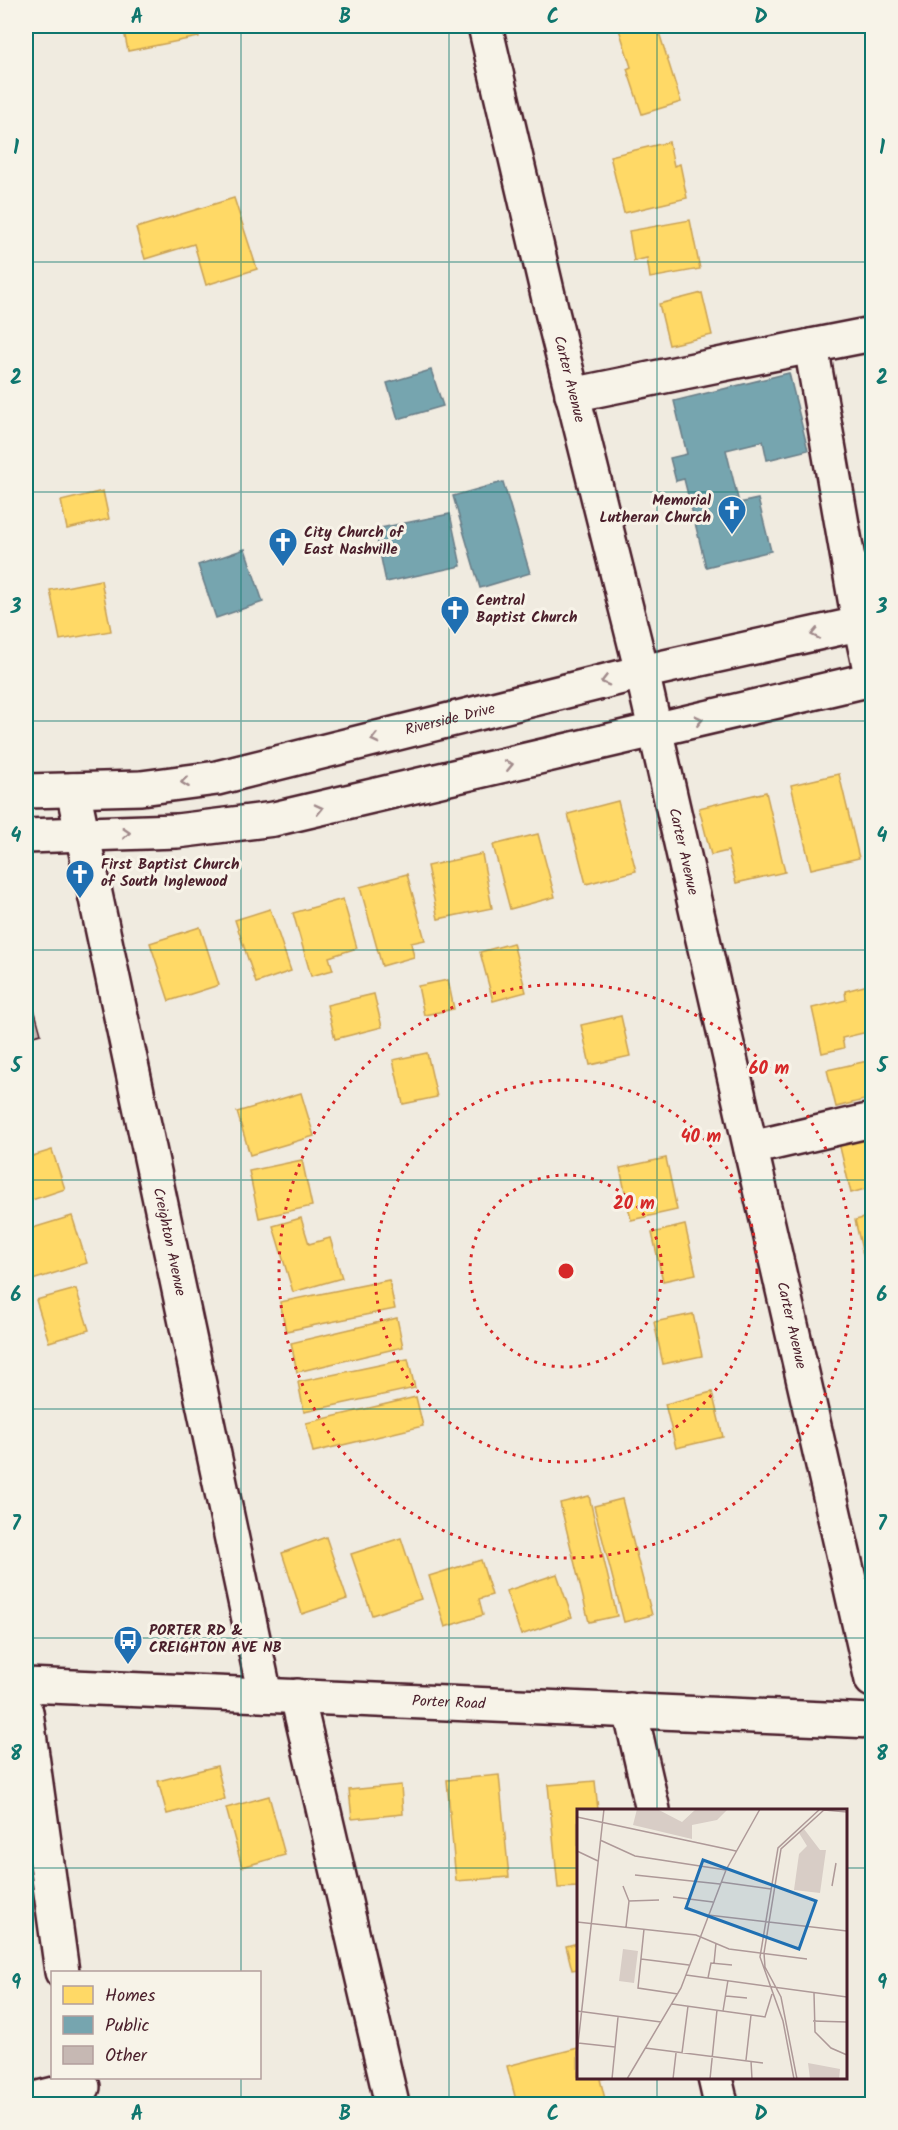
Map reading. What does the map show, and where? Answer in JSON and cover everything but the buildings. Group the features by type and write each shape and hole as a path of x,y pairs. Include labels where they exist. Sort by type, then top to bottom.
{"street":[{"name":"Carter Avenue","path":"485,26 572,395 656,730 873,1680"},
{"path":"572,395 873,334"},
{"path":"26,836 177,831 274,819 873,679 862,580 811,346"},
{"name":"Riverside Drive","path":"26,790 141,788 217,778 642,672 866,622"},
{"name":"Creighton Avenue","path":"73,790 281,1695 392,2104"},
{"path":"751,1148 873,1120"},
{"name":"Porter Road","path":"26,1685 873,1721"},
{"path":"630,1710 653,1809"},
{"path":"26,1712 62,1971"},
{"path":"715,2079 721,2104"},
{"path":"26,2100 84,2090"}],"place":[{"name":"Memorial Lutheran Church","path":"732,536"},
{"name":"City Church of East Nashville","path":"283,568"},
{"name":"Central Baptist Church","path":"455,636"},
{"name":"First Baptist Church of South Inglewood","path":"80,900"},
{"name":"PORTER RD & CREIGHTON AVE NB","path":"128,1666"}]}
